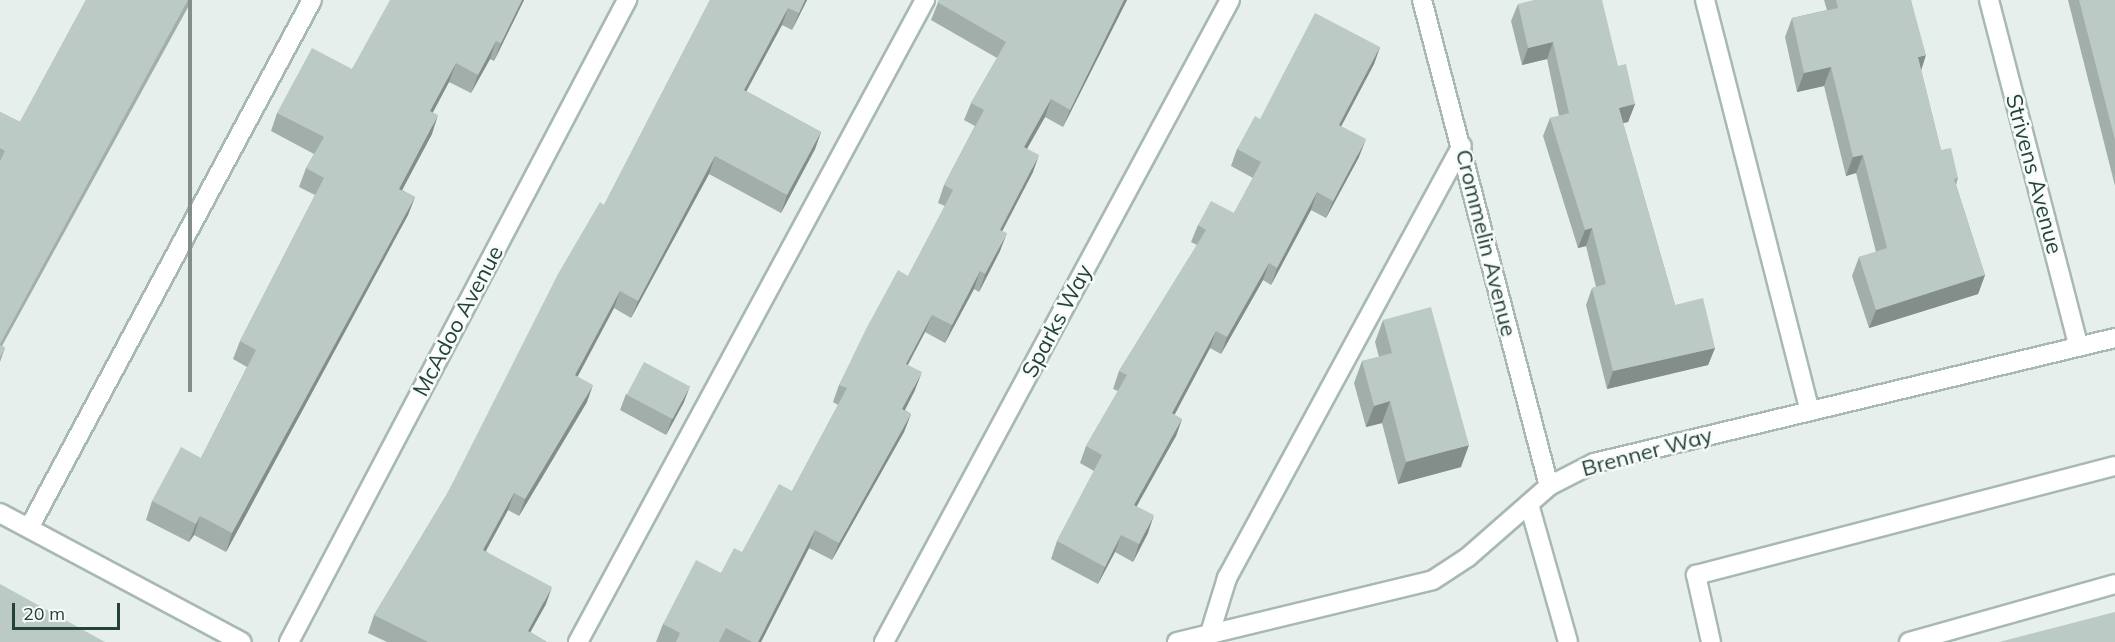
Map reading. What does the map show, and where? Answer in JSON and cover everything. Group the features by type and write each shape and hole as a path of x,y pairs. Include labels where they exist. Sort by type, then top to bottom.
{"street":[{"path":"29,528 312,0"},
{"name":"McAdoo Avenue","path":"289,642 627,0"},
{"path":"578,642 925,0"},
{"name":"Sparks Way","path":"884,642 1230,0"},
{"name":"Crommelin Avenue","path":"1422,0 1462,146 1548,486"},
{"path":"1705,0 1810,411"},
{"name":"Strivens Avenue","path":"1989,0 2079,347"},
{"path":"1210,633 1227,578 1462,146"},
{"name":"Brenner Way","path":"1177,642 1433,580 1529,504 1548,486 1594,463 2115,338"},
{"path":"1711,642 1696,575 2115,466"},
{"path":"1529,504 1568,642"},
{"path":"0,513 242,642"},
{"path":"1909,642 2115,584"}],"building":[{"path":"86,0 188,0 0,344 0,161 5,151 0,148 0,112 20,122"},
{"path":"390,0 522,0 501,43 496,41 478,75 456,63 430,111 438,115 399,189 415,197 232,533 200,516 196,524 152,501 181,447 201,458 256,350 240,341 324,178 306,168 324,137 277,113 312,48 352,69"},
{"path":"710,0 805,0 799,13 788,8 744,90 821,132 787,195 715,156 638,301 620,291 575,375 593,385 525,499 514,493 483,550 552,587 528,631 547,642 428,642 374,615 447,494 558,274 600,202 604,205"},
{"path":"939,0 1124,0 1070,110 1051,99 1024,147 1039,155 1000,230 1007,233 985,274 980,271 952,325 932,315 906,364 922,372 902,409 911,414 839,543 815,530 758,642 752,642 726,628 719,642 676,642 680,633 663,624 696,560 721,573 734,548 742,552 779,484 792,491 847,388 839,385 866,329 898,270 908,276 953,190 944,185 984,110 971,103 1006,42 937,2"},
{"path":"1534,0 1602,0 1618,66 1626,64 1635,104 1619,108 1675,305 1703,298 1715,348 1613,371 1592,288 1606,284 1592,228 1585,230 1550,118 1569,113 1553,42 1528,48 1518,4"},
{"path":"1836,0 1911,0 1926,55 1918,57 1941,150 1951,148 1958,178 1954,179 1985,275 1876,310 1859,257 1887,248 1863,155 1853,157 1831,67 1804,73 1792,18 1838,8"},
{"path":"2079,0 2115,0 2115,140"},
{"path":"1315,13 1380,47 1339,125 1366,139 1333,201 1317,192 1277,268 1269,263 1227,337 1216,331 1172,413 1182,419 1134,505 1154,515 1139,544 1121,535 1105,567 1057,541 1102,455 1086,446 1127,375 1119,371 1206,230 1198,225 1211,201 1234,213 1261,162 1237,149 1255,116 1260,119"},
{"path":"1431,307 1469,445 1406,462 1390,401 1374,406 1362,361 1392,353 1383,320"},
{"path":"0,345 5,348 0,357"},
{"path":"644,362 690,386 673,419 627,395"},
{"path":"0,584 105,642 0,642"},
{"path":"2115,612 2115,642 1999,642"}]}
